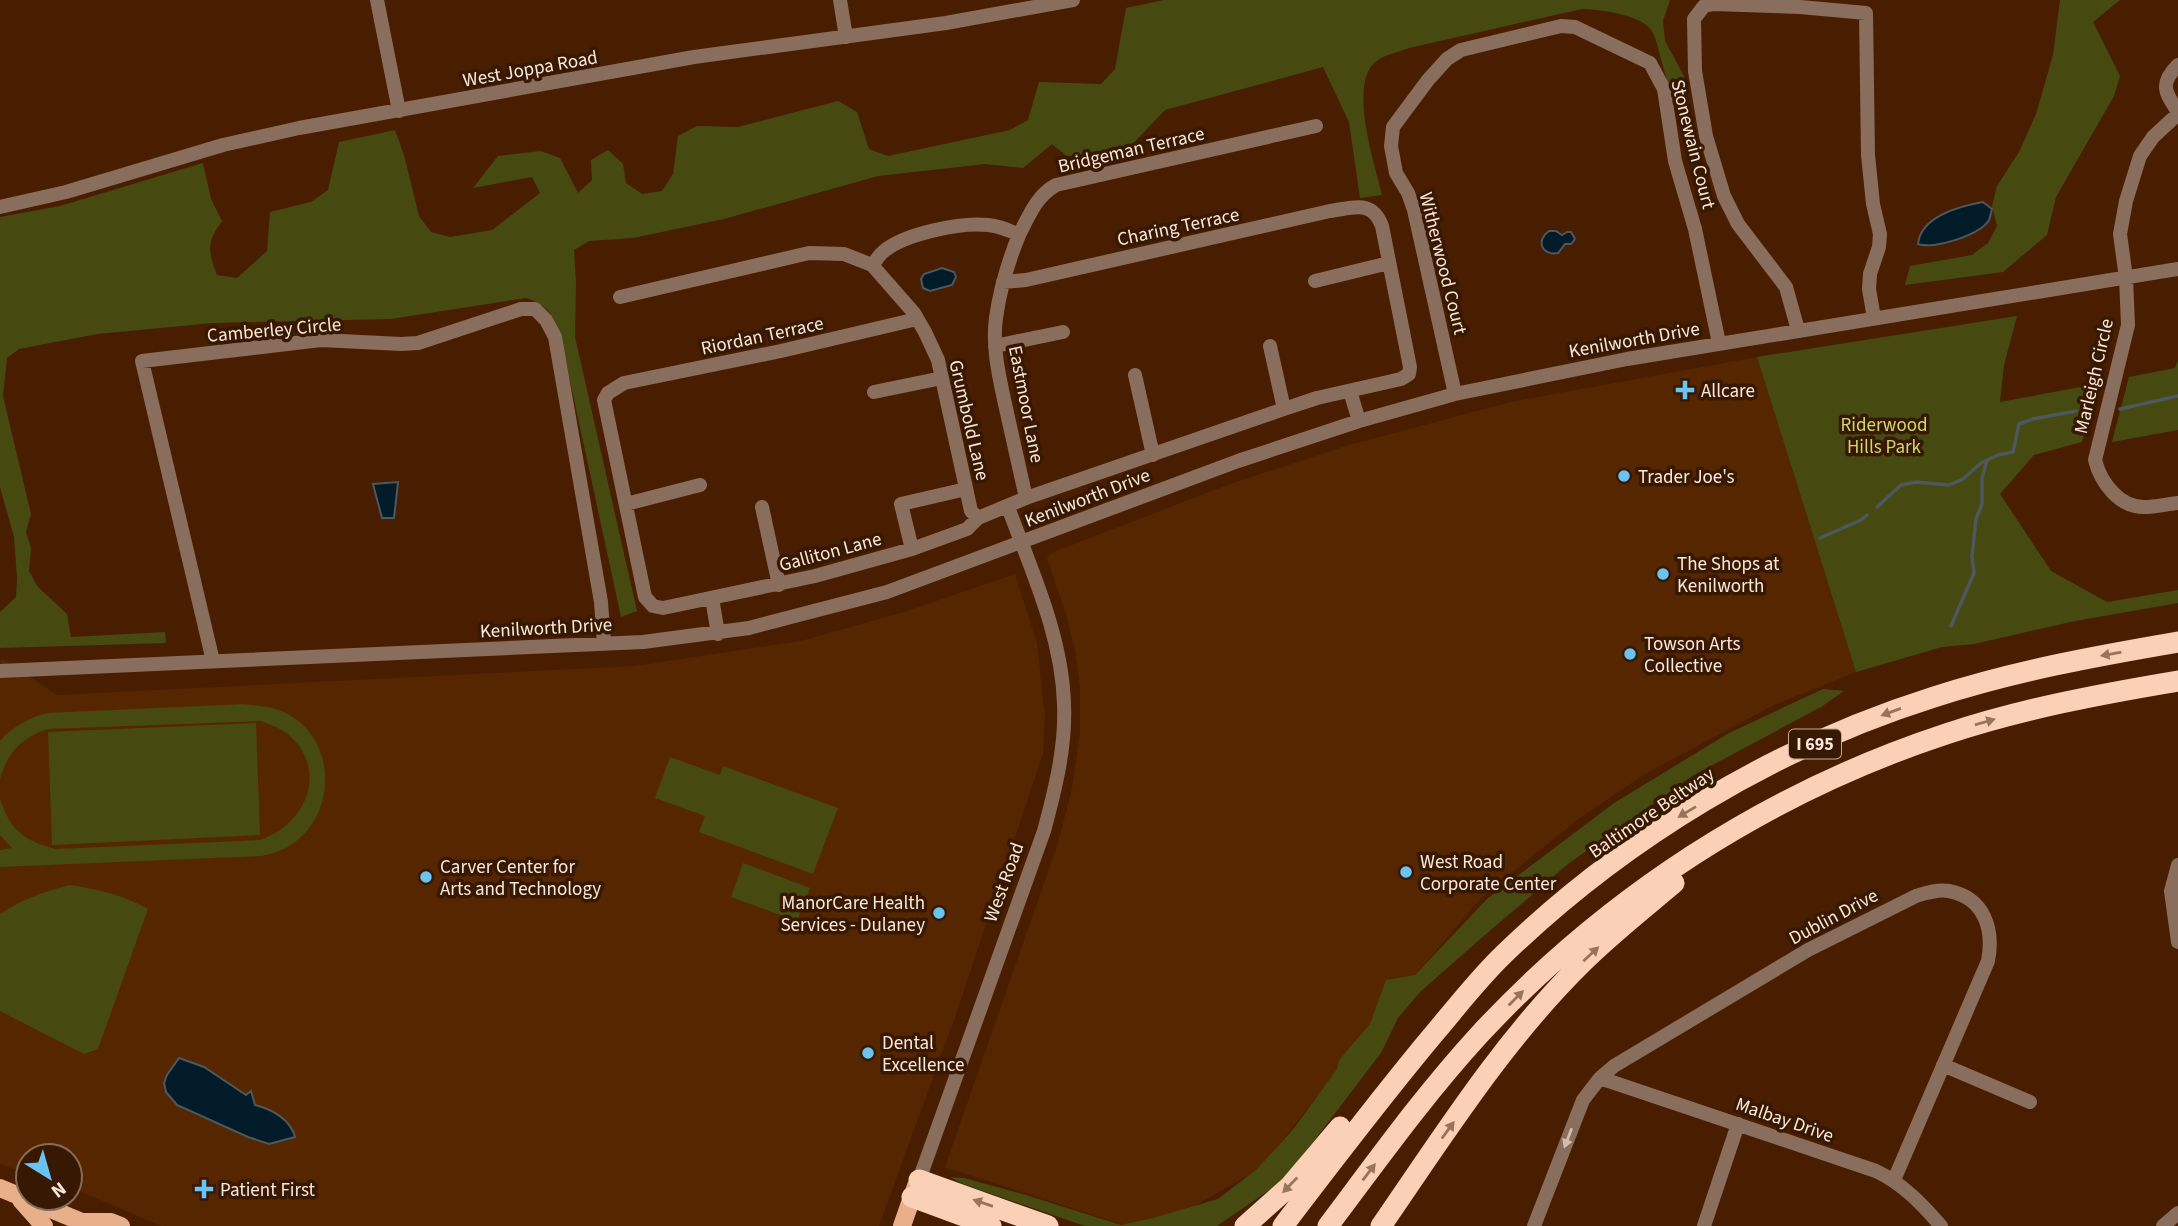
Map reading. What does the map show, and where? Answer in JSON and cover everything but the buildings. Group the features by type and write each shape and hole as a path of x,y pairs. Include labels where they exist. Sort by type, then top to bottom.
{"highway":[{"name":"Baltimore Beltway","path":"1283,1226 1370,1111 1503,956 1565,900 1631,850 1726,789 1790,755 1863,723 1933,697 2018,673 2178,642"},
{"name":"I 695","path":"1328,1226 1438,1083 1479,1035 1590,929 1699,850 1807,790 1879,758 1947,733 2028,710 2178,681"},
{"path":"1381,1226 1500,1058 1580,965 1621,926 1704,858 1807,790"},
{"path":"1245,1226 1290,1186 1402,1056 1503,956"},
{"path":"916,1189 991,1226"},
{"path":"916,1189 1048,1226"}],"main road":[{"name":"West Road","path":"902,1226 916,1189"},
{"path":"8,1192 83,1225 111,1222 121,1226"},
{"path":"8,1192 44,1226"}],"street":[{"path":"377,0 399,111"},
{"path":"840,0 846,37"},
{"name":"West Joppa Road","path":"0,207 66,192 223,145 299,128 694,57 946,23 1050,2 1073,0"},
{"path":"1798,330 1791,299 1781,278 1738,224 1724,196 1706,136 1695,71 1694,19 1704,6 1714,4 1800,7 1866,13 1868,155 1873,204 1880,234 1879,247 1870,274 1869,289 1874,318"},
{"name":"Stonewain Court","path":"1508,38 1561,26 1575,27 1650,63 1664,89 1675,161 1695,229 1719,343"},
{"name":"Witherwood Court","path":"1455,394 1414,210 1394,164 1391,146 1394,127 1447,59 1461,50 1508,38"},
{"path":"2178,65 2170,73 2165,86 2167,96 2178,113"},
{"name":"Marleigh Circle","path":"2178,113 2153,137 2140,156 2132,177 2120,234 2126,278 2128,325 2095,460 2104,484 2130,505 2143,507 2178,503"},
{"name":"Bridgeman Terrace","path":"1018,235 1037,200 1043,192 1056,184 1315,127"},
{"name":"Charing Terrace","path":"1003,282 1026,280 1360,206 1374,211 1379,218 1389,263"},
{"path":"620,297 809,253 844,254 872,265 883,252 894,245 912,237 956,226 986,225 1018,235"},
{"name":"Eastmoor Lane","path":"1018,235 1003,282 996,320 995,346 1026,498"},
{"path":"1315,281 1389,263"},
{"name":"Galliton Lane","path":"626,504 645,597 653,606 663,608 779,584 912,549 967,529 978,518 1026,498 1284,409 1401,379 1409,374 1410,367 1389,263"},
{"name":"Grumbold Lane","path":"872,265 901,296 932,347 942,378 965,489 971,511 978,518"},
{"name":"Kenilworth Drive","path":"0,671 643,642 718,634 785,620 887,592 1238,461 1359,421 1455,394 1567,370 1719,343 2178,269"},
{"name":"Camberley Circle","path":"213,661 142,361 321,340 418,343 521,309 535,309 546,320 555,337 601,602 604,643"},
{"name":"Riordan Terrace","path":"626,504 604,400 615,388 624,383 781,351 917,319"},
{"path":"995,346 1063,332"},
{"path":"1269,346 1284,409"},
{"path":"1135,375 1153,455"},
{"path":"874,392 942,378"},
{"path":"1350,391 1359,421"},
{"path":"626,504 700,485"},
{"path":"912,549 901,504 965,489"},
{"path":"762,507 779,584"},
{"path":"1009,507 1021,543"},
{"name":"West Road","path":"916,1189 1044,831 1058,775 1063,741 1062,683 1052,629 1021,543"},
{"path":"712,598 718,634"},
{"path":"2178,865 2171,891 2178,942"},
{"name":"Dublin Drive","path":"1534,1226 1583,1100 1600,1078 1614,1066 1808,950 1878,913 1916,895 1948,891 1961,895 1974,904 1985,917 1990,932 1988,961 1894,1180"},
{"path":"1943,1065 2030,1102"},
{"name":"Malbay Drive","path":"1600,1078 1857,1164 1894,1180 1941,1226"},
{"path":"1704,1226 1738,1124"},
{"path":"2163,1226 2178,1213"}],"shaded area":[{"path":"1757,357 1856,672 1772,706 1645,774 1577,820 1481,898 1393,1001 1259,1169 1189,1209 1157,1221 1124,1225 945,1167 1058,843 1072,788 1080,732 1080,687 1075,649 1047,559 1051,553 1230,484 1349,445 1511,402"},
{"name":"Carver Center for Arts and Technology","path":"1015,574 1037,643 1045,717 1043,753 955,1017 879,1226 161,1226 84,1193 84,1142 14,1142 14,1169 0,1164 2,658 57,695 634,666 801,641 907,611"}],"green space":[{"path":"1164,0 1670,0 1663,21 1665,41 1684,76 1695,153 1695,172 1652,31 1647,25 1630,17 1582,9 1409,48 1374,63 1367,75 1364,108 1382,195 1360,198 1349,122 1323,67 1165,110 1126,151 1067,156 1052,144 1023,168 985,164 878,176 724,219 633,238 589,241 574,250 575,337 637,611 621,617 561,339 550,312 534,301 526,298 391,319 213,323 97,334 19,349 7,358 3,396 31,514 26,532 31,548 29,571 38,587 67,614 71,637 165,632 166,643 0,648 0,612 16,597 17,578 14,537 0,487 0,217 60,206 203,163 211,199 222,221 211,241 212,260 217,275 237,278 267,251 270,212 311,202 328,190 339,142 395,130 419,216 431,232 450,237 492,230 540,193 532,177 473,188 498,156 541,151 560,158 578,193 592,180 591,160 608,150 623,164 626,183 642,194 662,191 673,174 678,136 697,126 738,127 838,101 857,112 869,149 888,156 1010,130 1028,120 1039,82 1101,84 1115,69 1126,8"},
{"path":"2060,0 2120,0 2093,22 2120,76 2114,96 2056,197 2047,235 2003,272 1905,285 1910,266 1972,255 1988,243 1997,226 1992,206 1997,186 2019,152 2036,114 2053,55"},
{"name":"Riderwood Hills Park","path":"2017,316 2004,365 2000,402 2097,384 2082,442 2034,455 2000,494 2051,571 2107,602 2178,590 2178,603 2075,621 1974,644 1942,647 1856,672 1757,357"},
{"path":"2178,360 2178,430 2112,442 2129,377 2175,368"},
{"path":"1823,689 1844,691 1821,707 1692,776 1568,864 1420,992 1398,1018 1381,1053 1284,1180 1217,1226 1085,1226 963,1184 950,1177 964,1178 1026,1195 1121,1225 1218,1199 1257,1169 1295,1127 1337,1069 1339,1060 1370,1024 1386,980 1415,975 1487,899 1614,803 1729,733"},
{"path":"243,704 286,713 303,725 315,740 322,758 324,796 317,815 306,831 291,845 261,856 0,867 0,850 12,848 0,835 0,799 9,819 20,833 35,842 56,849 260,840 276,833 300,810 307,796 310,781 308,765 302,750 290,736 261,721 48,729 23,741 17,747 7,761 0,779 0,741 21,724 47,713"},
{"path":"256,723 260,835 52,845 48,732"},
{"path":"670,757 720,775 723,766 838,808 813,874 699,832 705,816 655,798"},
{"path":"743,863 810,888 797,921 731,897"},
{"path":"69,885 110,893 148,909 98,1049 84,1054 0,1011 0,914 33,896"}],"water":[{"path":"1983,202 1992,209 1984,226 1967,236 1945,243 1918,244 1926,226 1934,219 1964,206"},
{"path":"1549,231 1562,235 1571,232 1575,239 1571,244 1565,244 1558,253 1548,252 1544,250 1542,243"},
{"path":"942,268 954,272 956,277 952,285 930,291 923,288 921,279 924,274"},
{"path":"398,482 394,518 382,518 373,484"},
{"path":"179,1058 204,1067 246,1095 251,1091 255,1105 280,1116 295,1137 269,1144 177,1105 166,1092 164,1083"}],"waterway":[{"path":"2120,409 2178,396"},
{"path":"1877,507 1901,485 1916,482 1949,485 1963,479 1981,463 2013,452 2019,424 2076,411"},
{"path":"1951,626 1974,573 1972,556 1976,519 1982,504 1982,478 1987,460"},
{"path":"1820,538 1867,515"}],"place":[{"name":"Allcare","path":"1685,390"},
{"name":"Trader Joe's","path":"1624,476"},
{"name":"The Shops at Kenilworth","path":"1663,574"},
{"name":"Towson Arts Collective","path":"1630,654"},
{"name":"West Road Corporate Center","path":"1406,872"},
{"name":"Carver Center for Arts and Technology","path":"426,877"},
{"name":"ManorCare Health Services - Dulaney","path":"939,913"},
{"name":"Dental Excellence","path":"868,1053"},
{"name":"Patient First","path":"204,1189"}]}
